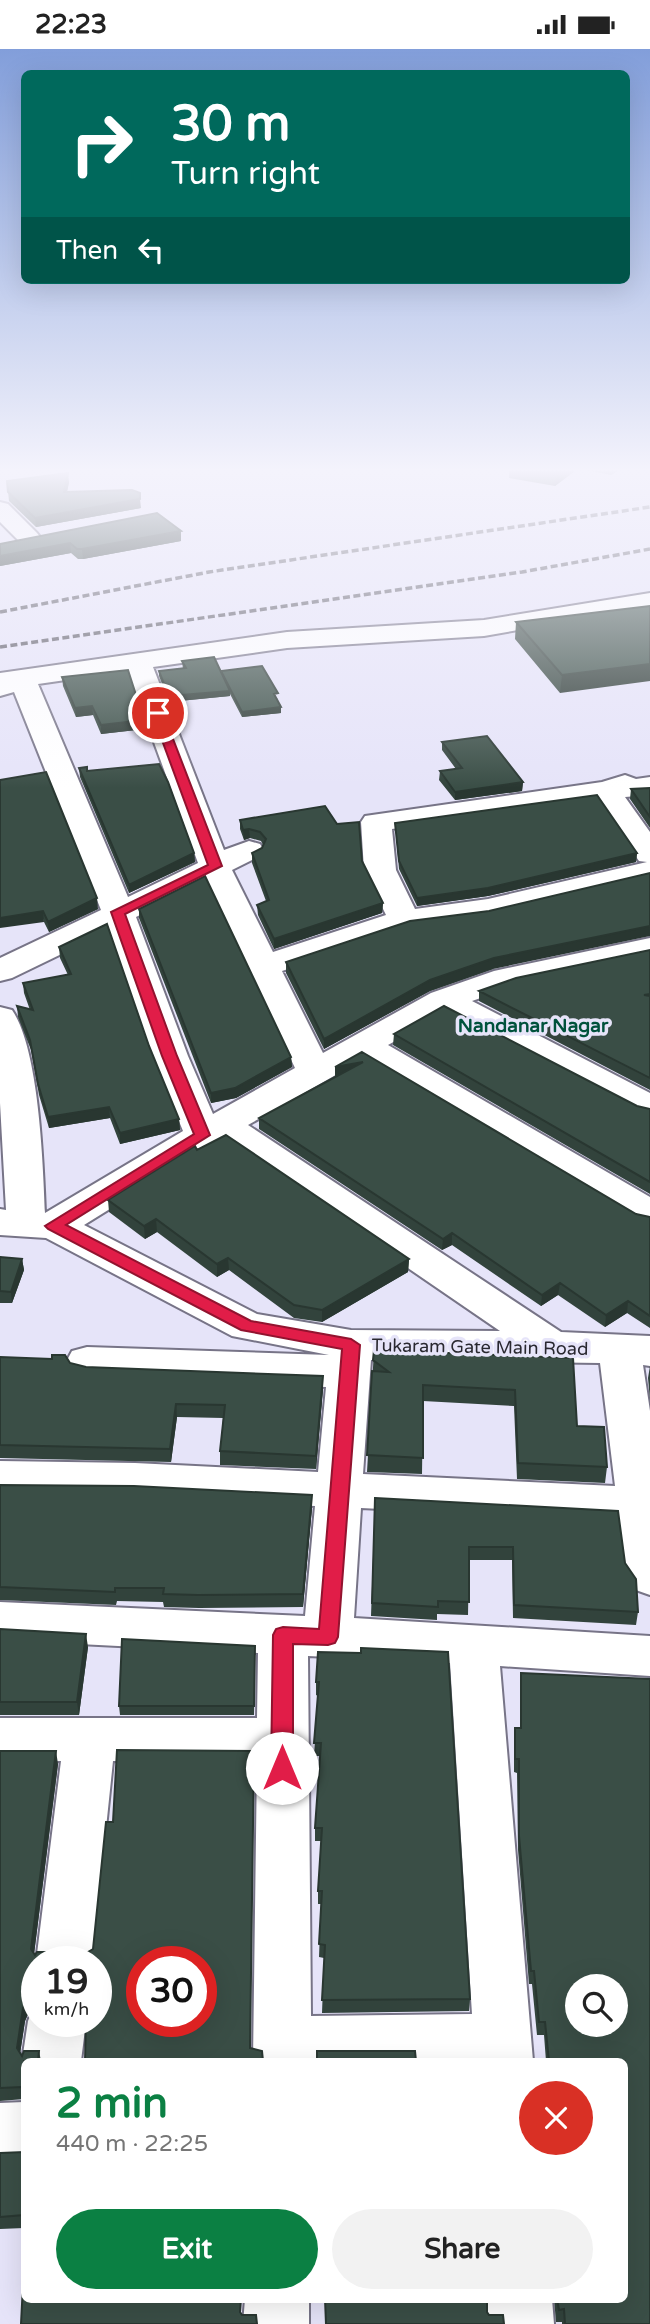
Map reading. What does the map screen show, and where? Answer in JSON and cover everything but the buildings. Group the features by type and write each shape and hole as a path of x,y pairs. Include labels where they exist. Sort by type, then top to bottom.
{"street":[{"path":"552,1346 212,1130 170,1056 118,912 7,682 287,640 484,628 650,600"},
{"path":"138,663 215,866 315,1072"},
{"path":"605,790 650,776"},
{"path":"404,921 380,870 376,822 650,786"},
{"path":"605,790 650,854"},
{"path":"0,971 249,850"},
{"path":"263,966 404,921 488,909 650,871"},
{"path":"4,1037 10,1109 27,1223 212,1130 443,1000 506,978 650,949"},
{"path":"443,1000 650,1107"},
{"path":"362,1045 646,1207"},
{"name":"Tukaram Gate Main Road","path":"27,1223 247,1326 349,1359 552,1346 635,1351"},
{"path":"635,1351 650,1576"},
{"path":"87,1362 349,1359 339,1490 282,1740 283,2053 503,2052 474,1644"},
{"path":"0,1478 135,1480 644,1505"},
{"path":"0,1621 474,1644 650,1656"},
{"path":"0,1739 282,1740"},
{"path":"66,1946 90,1739"},
{"path":"52,2058 55,2037"},
{"path":"0,2133 21,2132"},
{"path":"276,2303 276,2324"},
{"path":"520,2303 521,2324"}],"railway":[{"path":"0,612 187,576"},
{"path":"0,647 493,576"}],"district":[{"name":"Nandanar Nagar","path":"533,1026"}],"route":[{"path":"158,713 215,866 118,912 170,1056 203,1135 54,1226 247,1326 351,1345 328,1637 283,1635 282,1768"}]}
